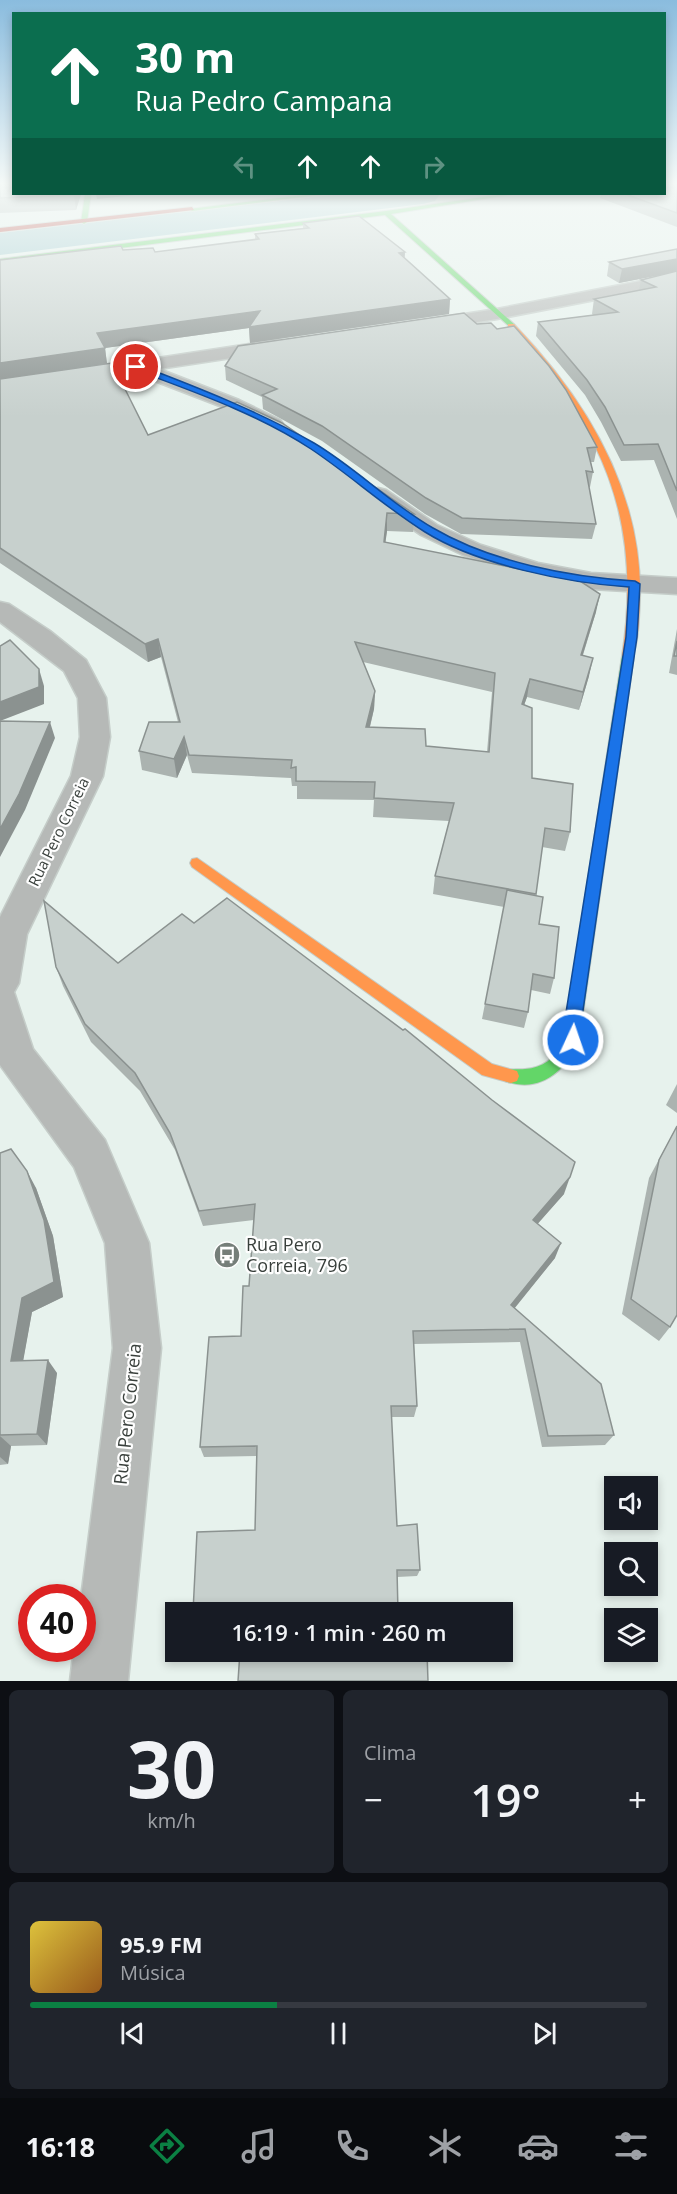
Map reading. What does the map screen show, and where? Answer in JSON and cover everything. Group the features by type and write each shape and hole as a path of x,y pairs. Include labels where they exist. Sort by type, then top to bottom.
{"street":[{"path":"197,863 488,1070 506,1077 524,1078 542,1075 557,1066 567,1054 573,1040 572,1025 632,637 635,584 632,552 622,507 604,453 561,383 537,353 438,260"},
{"path":"404,328 497,314 677,279"},
{"path":"0,388 299,343"},
{"path":"136,367 232,404 296,437"},
{"path":"364,485 429,530 472,550 533,569 591,581 677,586"},
{"name":"Rua Pero Correia","path":"0,610 40,637 76,666 92,698 94,737 87,776 9,934 0,983"},
{"name":"Rua Pero Correia","path":"0,1000 8,1063 90,1154 127,1243 137,1348 99,1681"}],"building":[{"path":"0,260 407,260 450,299 249,327 260,311 97,333 105,348 0,363"},
{"path":"617,260 669,260 622,269 609,262"},
{"path":"677,271 677,491 658,444 624,445 605,407 587,380 538,322 618,312 594,299 656,287 641,280"},
{"path":"464,313 477,324 491,323 497,329 514,326 549,366 566,390 597,447 587,448 593,472 586,471 596,524 462,518 426,498 322,426 262,395 277,389 225,366 238,346"},
{"path":"112,363 148,435 237,402 282,423 414,514 387,513 384,542 580,581 600,594 581,655 593,658 583,692 530,679 522,704 532,708 532,778 573,784 570,832 545,828 536,894 435,876 454,803 374,798 375,782 296,781 296,767 291,768 292,760 189,755 184,737 174,759 139,751 149,722 180,722 158,639 145,644 0,548 0,379","holes":["355,642 495,673 489,752 426,746 425,729 366,727 375,691"]},
{"path":"10,640 39,669 39,687 0,702 0,646"},
{"path":"0,721 50,722 19,794 0,829"},
{"path":"507,890 543,897 539,924 559,927 554,978 533,974 528,1012 485,1004"},
{"path":"227,898 403,1030 405,1029 492,1100 575,1162 570,1177 533,1220 561,1243 511,1305 601,1384 614,1435 548,1436 525,1329 413,1331 417,1406 391,1406 397,1526 417,1524 420,1570 397,1570 398,1602 194,1602 197,1532 255,1530 257,1446 200,1447 209,1337 241,1336 243,1286 249,1286 255,1204 199,1211 170,1133 135,1073 85,1024 56,967 44,901 118,963 182,914 194,923"},
{"path":"677,1126 677,1315 670,1327 631,1299 659,1160"},
{"path":"11,1149 27,1171 44,1220 54,1282 22,1298 11,1361 48,1360 37,1434 0,1435 0,1153"},
{"path":"239,1662 427,1662 428,1681 238,1681"}],"traffic: fast":[{"path":"0,261 4,260"},
{"path":"438,260 511,326"},
{"path":"511,1076 531,1076 548,1071 561,1059 571,1042 628,656"}],"traffic: slow":[{"path":"511,326 558,378 578,408 596,438 623,504 634,574 634,605 628,656"},
{"path":"197,863 488,1070 511,1076"}],"place":[{"name":"Rua Pero Correia, 796","path":"227,1255"}],"route":[{"path":"136,367 232,404 270,423 313,447 395,508 429,530 472,550 533,569 591,581 635,584 632,637 572,1025 573,1040"}]}
